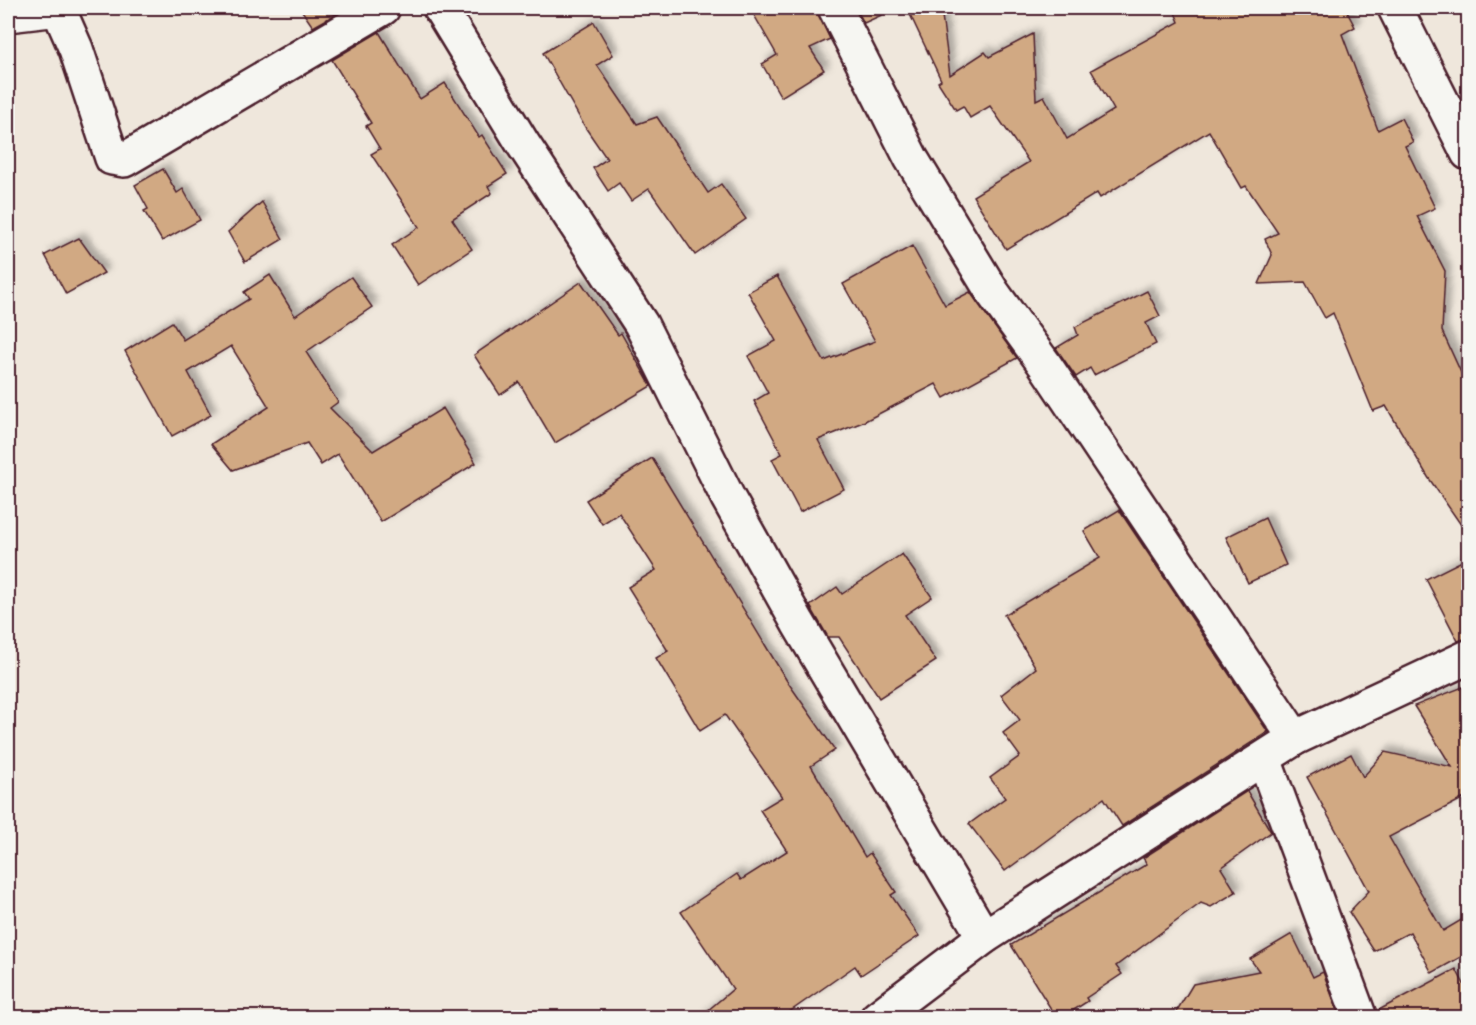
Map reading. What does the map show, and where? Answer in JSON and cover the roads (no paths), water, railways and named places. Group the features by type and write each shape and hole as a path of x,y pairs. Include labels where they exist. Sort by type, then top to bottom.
{"street":[{"path":"8,15 59,8 76,49 112,158 124,160 383,8"},
{"path":"440,8 523,144 641,324 728,498 798,623 984,937"},
{"path":"835,8 911,158 993,293 1046,365 1295,738"},
{"path":"1395,8 1460,113 1468,153"},
{"path":"877,1017 984,937 1295,738 1468,657"},
{"path":"1264,759 1360,1017"}]}
